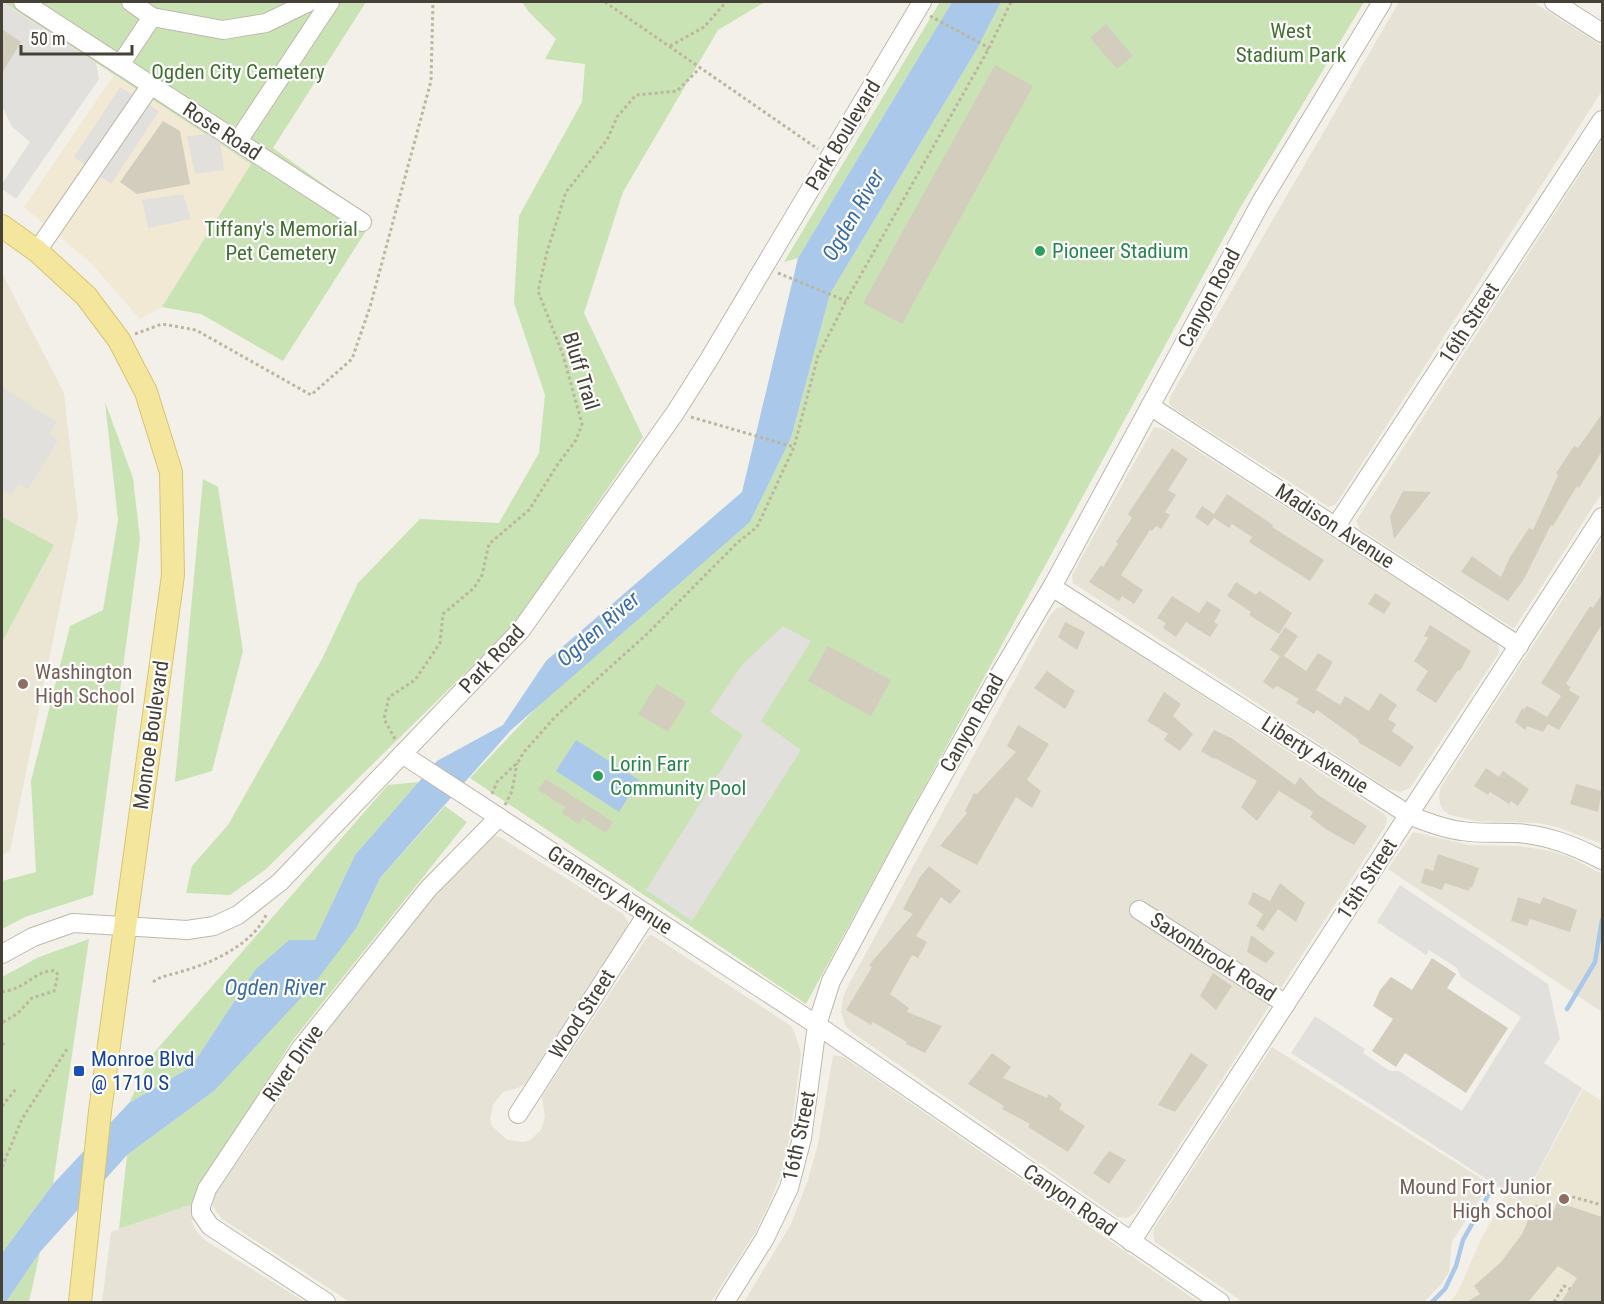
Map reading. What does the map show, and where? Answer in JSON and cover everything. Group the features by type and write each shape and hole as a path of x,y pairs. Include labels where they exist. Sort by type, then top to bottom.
{"main road":[{"name":"Monroe Boulevard","path":"2,226 37,251 86,296 119,340 146,392 171,472 172,575 100,1111 80,1302"}],"street":[{"name":"Rose Road","path":"26,2 362,222"},
{"path":"131,2 152,17 223,30 267,23 309,2"},
{"path":"237,141 330,2"},
{"name":"Park Boulevard","path":"771,270 829,157 922,2"},
{"name":"Canyon Road","path":"1220,1302 818,1025 831,981 923,811 1052,587 1261,202 1382,2"},
{"path":"1554,2 1602,33"},
{"path":"120,65 152,17"},
{"path":"37,251 151,85"},
{"name":"16th Street","path":"1336,526 1602,120"},
{"name":"Park Road","path":"2,954 33,937 73,923 187,930 214,926 238,915 280,882 521,630 675,413 771,270"},
{"name":"Madison Avenue","path":"1150,406 1519,646"},
{"name":"15th Street","path":"1131,1242 1602,517"},
{"name":"Liberty Avenue","path":"1052,587 1409,815 1443,828 1464,832 1515,833 1546,837 1602,860"},
{"name":"Gramercy Avenue","path":"402,754 818,1025"},
{"name":"River Drive","path":"326,1302 210,1226 201,1213 207,1189 301,1048 428,890 499,817"},
{"name":"Saxonbrook Road","path":"1139,910 1286,1004"},
{"name":"Wood Street","path":"518,1114 646,914"},
{"name":"16th Street","path":"725,1302 765,1238 789,1188 802,1138 818,1025"}],"path":[{"path":"119,340 162,324 196,330 311,395 352,358 370,307 431,81 433,2"},
{"path":"605,2 829,157"},
{"path":"670,46 704,27 726,2"},
{"path":"493,792 497,782 518,762 555,717 647,634 737,543 757,527 795,447 818,356 846,301 988,50 1011,2"},
{"path":"939,20 984,45 988,50"},
{"name":"Bluff Trail","path":"402,754 384,719 389,697 415,680 440,643 443,614 474,588 482,575 489,544 529,510 576,440 582,424 563,354 538,291 547,252 566,192 607,140 617,117 636,95 677,91 700,68"},
{"path":"771,270 846,301"},
{"path":"691,417 795,447"},
{"path":"512,791 518,762"},
{"path":"153,982 159,977 225,956 258,927 268,910"},
{"path":"2,992 16,988 51,970 56,971 58,975 54,991 32,998 18,1013 2,1023"},
{"path":"2,1167 22,1119 67,1049"},
{"path":"2,1106 16,1089"},
{"path":"1560,1201 1562,1194 1602,1205"},
{"path":"1554,1302 1564,1286 1570,1289"}],"shaded area":[{"path":"2,2 96,63 99,79 16,199 2,189 2,184 30,142 12,127 2,106"},
{"path":"1399,2 1533,2 1602,46 1602,91 1336,504 1329,507 1173,408 1169,403 1170,397"},
{"path":"114,75 251,164 162,307 140,319 91,263 24,207"},
{"path":"120,87 159,111 111,184 74,157"},
{"path":"219,133 224,170 195,174 187,136"},
{"path":"1602,140 1602,493 1513,628 1360,529 1356,521"},
{"path":"183,194 191,219 148,228 142,200"},
{"name":"Washington High School","path":"2,273 64,393 78,517 10,851 2,855"},
{"path":"2,387 57,422 49,434 58,440 28,489 19,483 11,495 2,489"},
{"path":"1154,427 1164,429 1498,644 1499,653 1410,788 1400,792 1387,788 1073,583 1072,575"},
{"path":"1602,539 1602,844 1557,827 1538,823 1476,821 1450,815 1440,804 1441,787"},
{"path":"1057,608 1068,608 1387,818 1385,827 1136,1212 1127,1218 1118,1217 853,1033 846,1027 841,1012 843,997 848,986 1050,615"},
{"path":"783,626 811,641 761,721 801,750 692,921 646,890 743,735 710,712 741,666"},
{"path":"1413,832 1469,845 1519,846 1551,851 1569,857 1602,874 1602,1012 1388,869"},
{"path":"495,836 623,914 628,922 627,928 526,1083 503,1092 493,1105 490,1119 492,1126 507,1140 524,1142 530,1140 541,1130 545,1117 542,1096 648,936 652,935 791,1026 795,1034 801,1053 791,1132 781,1174 756,1231 711,1302 350,1302 222,1219 213,1207 214,1193 246,1150 306,1053 420,912 489,838"},
{"path":"1400,885 1548,984 1560,1039 1544,1063 1582,1088 1522,1202 1291,1053 1315,1016 1365,1049 1363,1053 1390,1071 1399,1071 1462,1111 1521,1017 1461,977 1457,968 1429,950 1426,955 1377,922"},
{"path":"1272,1047 1490,1184 1452,1241 1449,1272 1424,1302 1243,1302 1155,1242 1154,1228"},
{"path":"833,1055 844,1057 1198,1302 744,1302 791,1224 808,1180 818,1144"},
{"name":"Mound Fort Junior High School","path":"1583,1089 1602,1101 1602,1302 1450,1302 1458,1292 1481,1239 1506,1194 1522,1203"},
{"path":"193,1204 192,1222 197,1232 206,1241 305,1302 102,1302 111,1232"}],"green space":[{"path":"3,2 366,2 273,148 373,220 283,361 201,314 162,307 251,164"},
{"path":"522,2 765,2 718,30 623,192 584,313 643,437 513,626 265,870 230,895 186,893 192,866 228,825 322,659 358,583 420,519 499,523 539,453 545,395 514,303 519,216 582,102 585,64 545,59 556,39"},
{"path":"940,2 952,2 798,258 784,262"},
{"name":"West Stadium Park","path":"1001,2 1364,2 1240,208 806,1004 470,778 559,684 750,522 791,438 830,294 977,49"},
{"path":"105,402 133,478 140,539 93,895 25,917 2,929 2,881 36,872 31,781 70,626 103,610 118,520"},
{"path":"203,479 218,487 243,651 212,771 175,782"},
{"path":"2,517 54,545 2,642"},
{"path":"419,782 355,855 315,941 255,970 191,1067 129,1103 152,1055 388,785"},
{"path":"445,806 467,822 292,1041 198,1192 193,1204 119,1229 127,1155 214,1091 357,927 380,878"},
{"path":"89,939 53,1184 2,1253 2,977 39,957"},
{"path":"40,1252 29,1302 6,1302"}],"water":[{"name":"Ogden River","path":"952,2 1001,2 977,49 830,294 791,438 750,522 511,730 380,878 357,927 313,985 214,1091 127,1155 40,1252 6,1302 2,1302 2,1253 53,1184 129,1103 191,1067 255,970 289,940 315,940 355,855 437,761 503,725 546,661 742,492 798,258"},
{"name":"Lorin Farr Community Pool","path":"576,740 639,780 619,812 556,771"}],"building":[{"path":"1106,24 1133,56 1117,69 1090,38"},
{"path":"2,29 21,42 2,73"},
{"path":"995,65 1033,86 902,324 863,303"},
{"path":"163,121 180,131 190,184 137,194 120,182"},
{"path":"1602,414 1602,451 1553,526 1551,525 1524,579 1508,601 1461,572 1472,556 1501,577 1510,557 1529,528 1533,530 1558,475 1556,473 1574,446 1578,448"},
{"path":"1172,448 1188,459 1168,490 1176,495 1165,512 1170,515 1161,529 1156,526 1152,531 1150,530 1121,575 1143,590 1134,604 1122,596 1119,601 1089,582 1101,565 1103,567 1118,544 1116,542 1132,518 1128,514"},
{"path":"1403,491 1431,492 1394,539 1390,516"},
{"path":"1227,494 1273,525 1272,527 1324,560 1310,581 1249,542 1252,537 1232,524 1229,528 1214,518 1208,526 1195,517 1202,506 1214,514"},
{"path":"1236,582 1256,595 1259,591 1292,613 1279,634 1249,615 1251,612 1227,596"},
{"path":"1375,593 1391,603 1384,614 1368,604"},
{"path":"1602,594 1602,624 1566,684 1571,687 1569,690 1580,697 1559,730 1548,724 1543,732 1527,726 1525,730 1515,722 1522,708 1524,710 1526,706 1530,707 1547,717 1561,696 1541,683 1590,606 1593,608"},
{"path":"1172,596 1199,613 1207,601 1221,610 1214,622 1218,625 1210,637 1186,622 1176,637 1163,628 1166,623 1157,618"},
{"path":"1065,622 1085,632 1077,650 1058,637"},
{"path":"1430,625 1471,651 1460,671 1458,670 1436,703 1416,690 1428,671 1414,661 1428,638 1424,636"},
{"path":"1285,627 1298,636 1284,656 1306,671 1318,653 1333,662 1316,690 1340,705 1345,696 1369,711 1380,693 1397,705 1388,719 1396,724 1392,731 1414,747 1400,767 1358,742 1359,740 1317,710 1314,714 1296,703 1299,699 1277,686 1273,689 1263,682 1280,656 1270,650"},
{"path":"828,646 891,680 871,716 808,681"},
{"path":"1047,671 1075,691 1065,709 1034,688"},
{"path":"657,684 686,702 668,732 638,714"},
{"path":"1164,692 1181,704 1173,716 1193,734 1180,751 1164,740 1168,734 1147,721"},
{"path":"1018,725 1049,744 1027,780 1041,791 1032,808 1016,797 977,865 940,846 967,813 965,811 974,793 977,794 1016,752 1007,746"},
{"path":"1214,730 1233,739 1295,785 1300,777 1318,795 1367,826 1354,845 1327,830 1310,817 1313,812 1279,791 1257,821 1241,807 1257,781 1201,751"},
{"path":"1486,768 1499,777 1503,771 1529,789 1518,806 1511,801 1509,804 1490,792 1488,795 1474,786"},
{"path":"546,779 613,822 606,833 583,818 579,824 562,813 565,807 538,790"},
{"path":"1576,784 1602,791 1598,812 1570,804"},
{"path":"1438,854 1479,868 1469,891 1445,883 1442,890 1421,883 1425,868 1433,871"},
{"path":"929,866 961,891 950,904 941,897 916,936 927,942 918,958 912,955 890,994 909,1008 907,1012 942,1026 925,1053 906,1044 907,1042 873,1022 871,1025 846,1010 872,967 869,965 913,914 903,909 920,877"},
{"path":"1280,883 1305,903 1296,922 1278,909 1263,931 1256,926 1263,914 1248,904 1253,892 1270,901"},
{"path":"1518,897 1540,904 1543,897 1577,910 1570,932 1530,919 1527,926 1511,921"},
{"path":"1251,935 1275,953 1266,963 1247,952"},
{"path":"1432,958 1456,974 1447,988 1508,1028 1466,1093 1405,1053 1396,1067 1372,1051 1393,1019 1373,1006 1380,990 1391,977 1412,990"},
{"path":"1213,973 1232,986 1216,1010 1200,996"},
{"path":"992,1053 1011,1067 1003,1078 1047,1098 1049,1094 1062,1104 1059,1109 1085,1126 1068,1152 1028,1127 1030,1124 1002,1109 1004,1106 968,1084"},
{"path":"1191,1053 1208,1065 1175,1112 1158,1105"},
{"path":"1109,1151 1126,1160 1109,1184 1093,1173"},
{"path":"1557,1202 1602,1217 1602,1302 1561,1302 1577,1278 1558,1266 1528,1302 1467,1302 1480,1294 1474,1286 1501,1262 1522,1234 1535,1204 1554,1211"}],"waterway":[{"path":"1567,1009 1595,962 1602,920"},
{"path":"1432,1302 1445,1289 1456,1266 1463,1240 1490,1192"}],"place":[{"name":"Pioneer Stadium","path":"1040,251"},
{"name":"Washington High School","path":"23,684"},
{"name":"Lorin Farr Community Pool","path":"598,776"},
{"name":"Monroe Blvd @ 1710 S","path":"79,1071"},
{"name":"Mound Fort Junior High School","path":"1564,1199"}],"park label":[{"name":"Ogden City Cemetery","path":"238,72"},
{"name":"Tiffany's Memorial Pet Cemetery","path":"281,241"}]}
